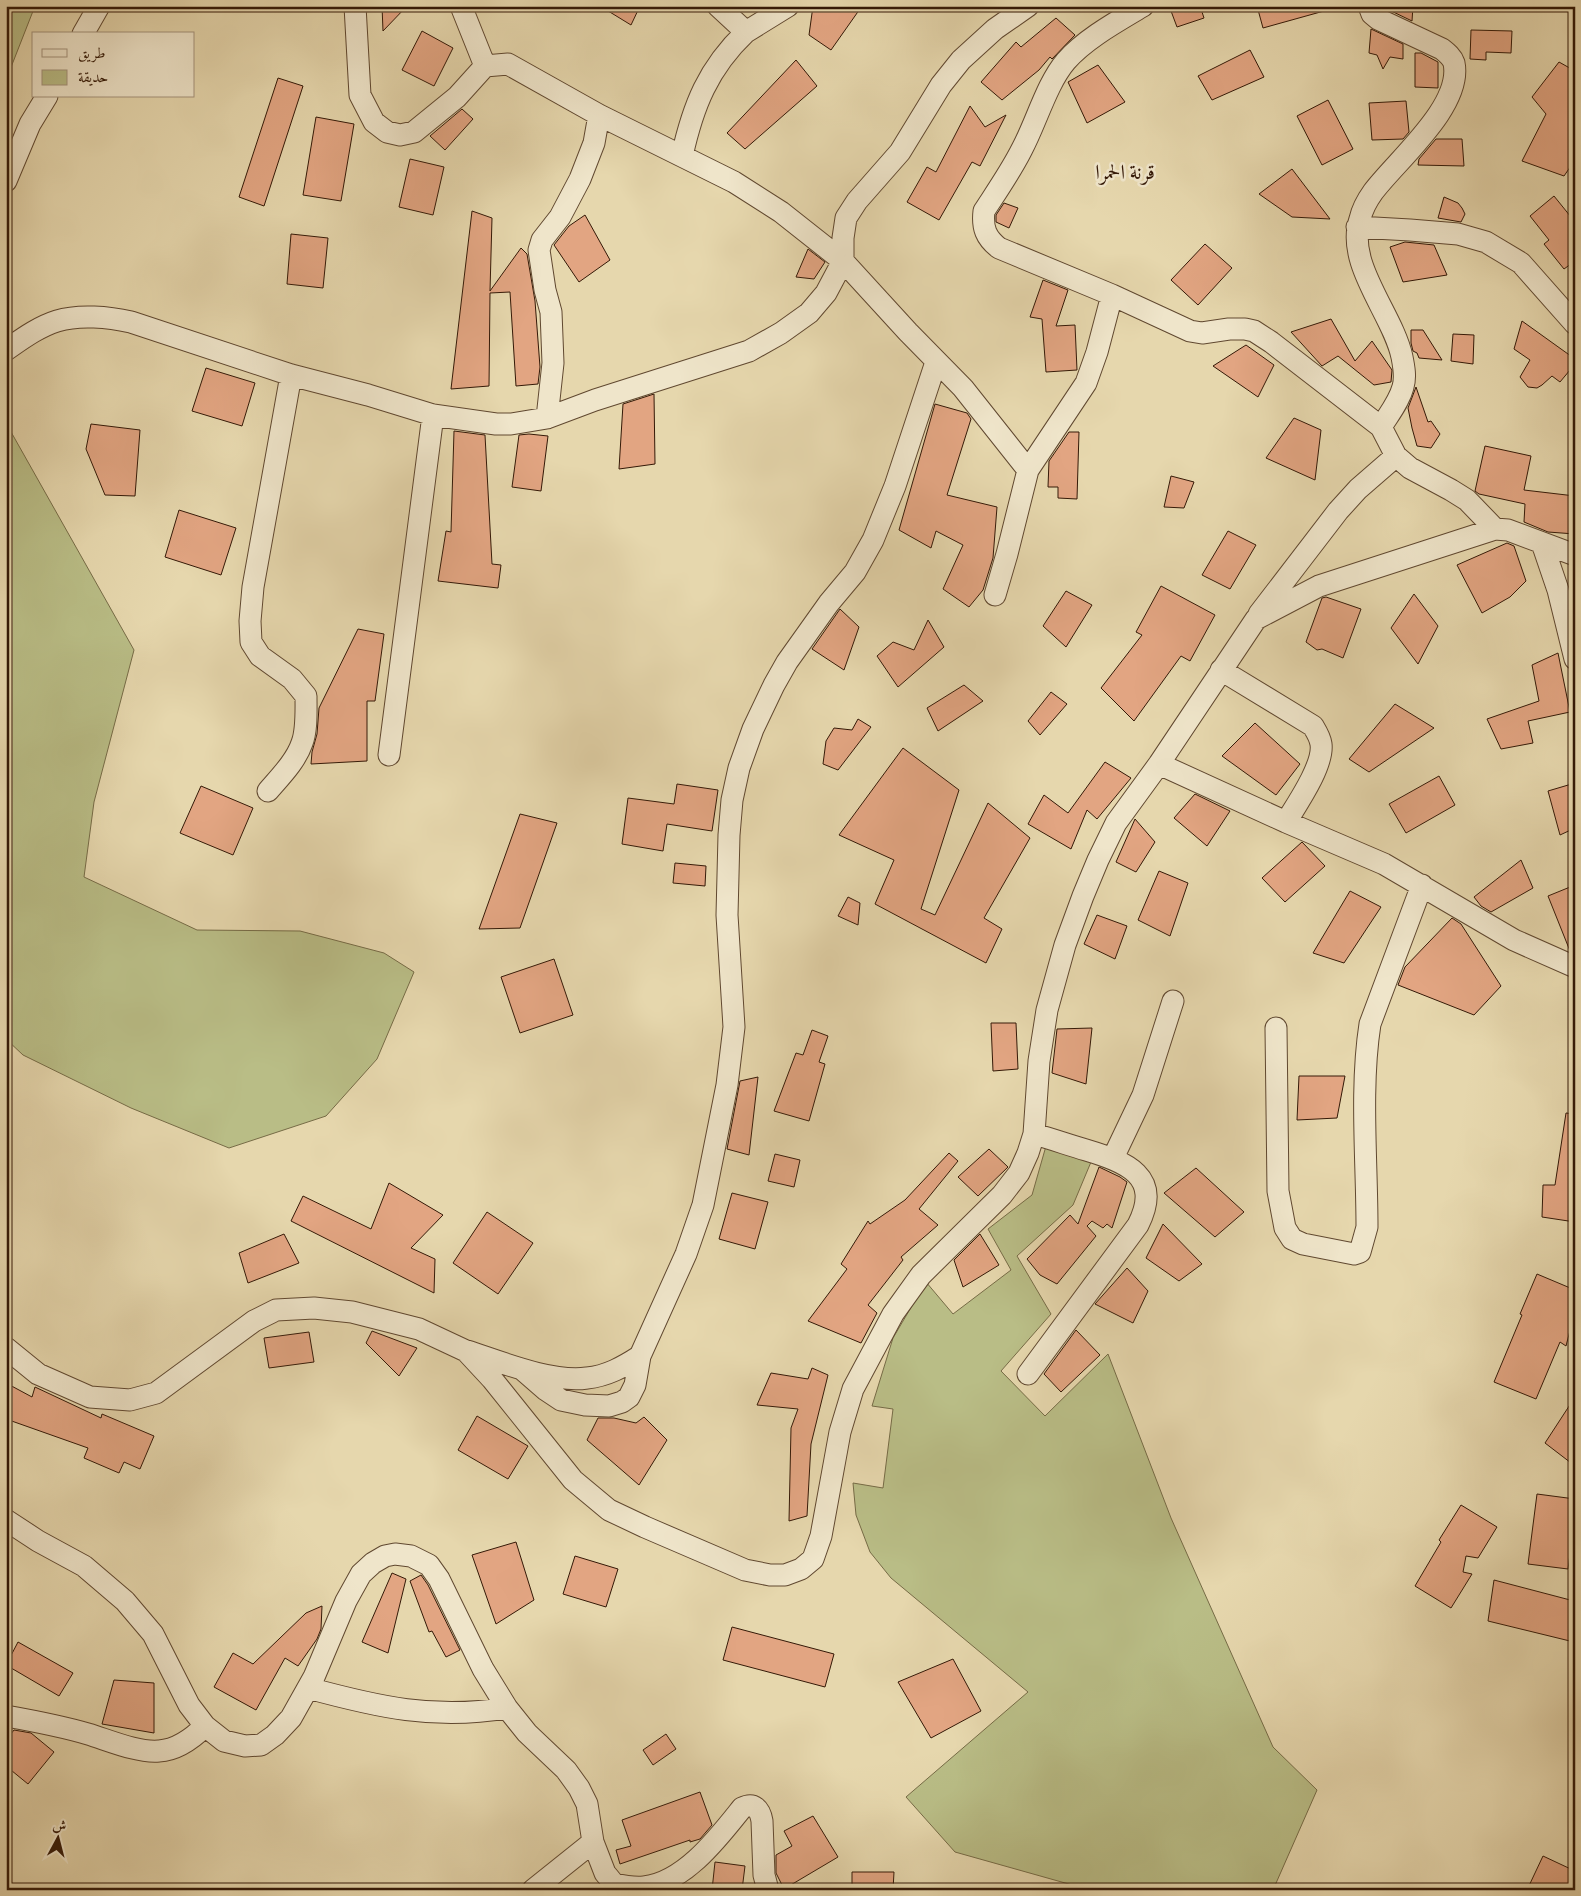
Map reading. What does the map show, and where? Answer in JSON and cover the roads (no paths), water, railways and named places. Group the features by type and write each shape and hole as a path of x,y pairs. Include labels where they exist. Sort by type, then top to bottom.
{"street":[{"path":"84,32 99,6"},
{"path":"355,6 360,95 374,122 387,132 400,135 414,132 457,97 485,66 508,64 599,115 734,182 781,212 843,261 962,388 1028,470"},
{"path":"461,6 485,66"},
{"path":"718,6 746,32"},
{"path":"682,156 696,105 712,72 729,48 746,32 788,6"},
{"path":"6,350 28,334 58,320 105,316 131,322 291,375 368,395 433,415 496,424 511,424 547,418 595,400 749,351 781,333 808,314 826,293 843,261 843,238 846,218 857,201 900,152 941,85 961,60 994,29 1028,6"},
{"path":"1143,6 1119,20 1079,49 1066,60 1056,75 1022,150 984,211 983,222 990,242 999,248 1112,295 1190,331 1202,333 1236,328 1254,331 1381,427 1396,456 1410,468 1467,500 1495,529"},
{"path":"1369,6 1372,14 1378,19 1442,49 1450,56 1454,64 1453,79 1448,96 1425,133 1372,193 1357,227 1356,237 1359,254 1369,281 1399,343 1405,370 1403,386 1394,407 1381,427"},
{"path":"6,180 30,124 46,98"},
{"path":"547,418 553,363 552,312 545,290 540,250 542,240 560,217 580,179 594,143 599,115"},
{"path":"1357,227 1458,234 1486,242 1521,263 1575,324"},
{"path":"995,595 1028,470 1086,383 1097,352 1112,295"},
{"path":"523,1370 561,1400 585,1405 609,1406 622,1402 629,1397 636,1385 640,1356 686,1254 702,1205 727,1085 734,1027 727,915 729,835 732,800 739,768 753,729 782,670 829,603 855,572 872,540 895,486 936,362"},
{"path":"268,791 288,767 302,743 305,718 306,696 292,679 260,656 252,642 250,621 253,588 291,375"},
{"path":"389,755 433,415"},
{"path":"466,1351 492,1379 573,1480 610,1510 745,1570 770,1575 785,1575 801,1569 813,1559 821,1536 840,1432 853,1389 893,1314 922,1275 1002,1195 1019,1173 1034,1134 1039,1061 1046,1010 1065,945 1098,860 1116,823 1159,764 1256,618 1338,511 1358,489 1396,456"},
{"path":"1256,618 1319,586 1495,529 1508,530 1575,555"},
{"path":"1542,543 1571,621 1575,659"},
{"path":"1222,670 1313,726 1319,737 1321,745 1318,762 1310,781 1286,822"},
{"path":"1159,764 1384,864 1514,940 1575,967"},
{"path":"1276,1028 1278,1191 1286,1228 1292,1238 1303,1244 1354,1254 1360,1252 1367,1227 1365,1073 1369,1031 1385,982 1422,885"},
{"path":"1113,1158 1143,1095 1173,1001"},
{"path":"1028,1374 1138,1225 1147,1201 1144,1182 1135,1171 1113,1158 1034,1134"},
{"path":"6,1348 38,1374 90,1397 130,1400 156,1393 254,1321 276,1310 314,1308 352,1312 419,1328 466,1351 523,1370 566,1378 585,1379 620,1369 640,1356"},
{"path":"6,1520 38,1541 84,1566 125,1601 153,1634 189,1704 205,1726 224,1741 245,1746 261,1745 276,1735 291,1718 308,1688 346,1601 361,1574 373,1563 385,1556 395,1554 411,1556 429,1565 439,1579 483,1669 507,1708 527,1733 566,1770 579,1788 587,1804 593,1842 605,1873 614,1887 644,1887 665,1881 693,1862 718,1839 742,1808 748,1805 757,1808 760,1813 764,1875 768,1890"},
{"path":"308,1688 364,1704 410,1711 447,1714 507,1708"},
{"path":"6,1716 32,1720 90,1735 109,1742 159,1752 181,1745 205,1726"},
{"path":"533,1890 593,1842"}],"district":[{"name":"قرنة الحمرا","path":"1125,174"}]}
